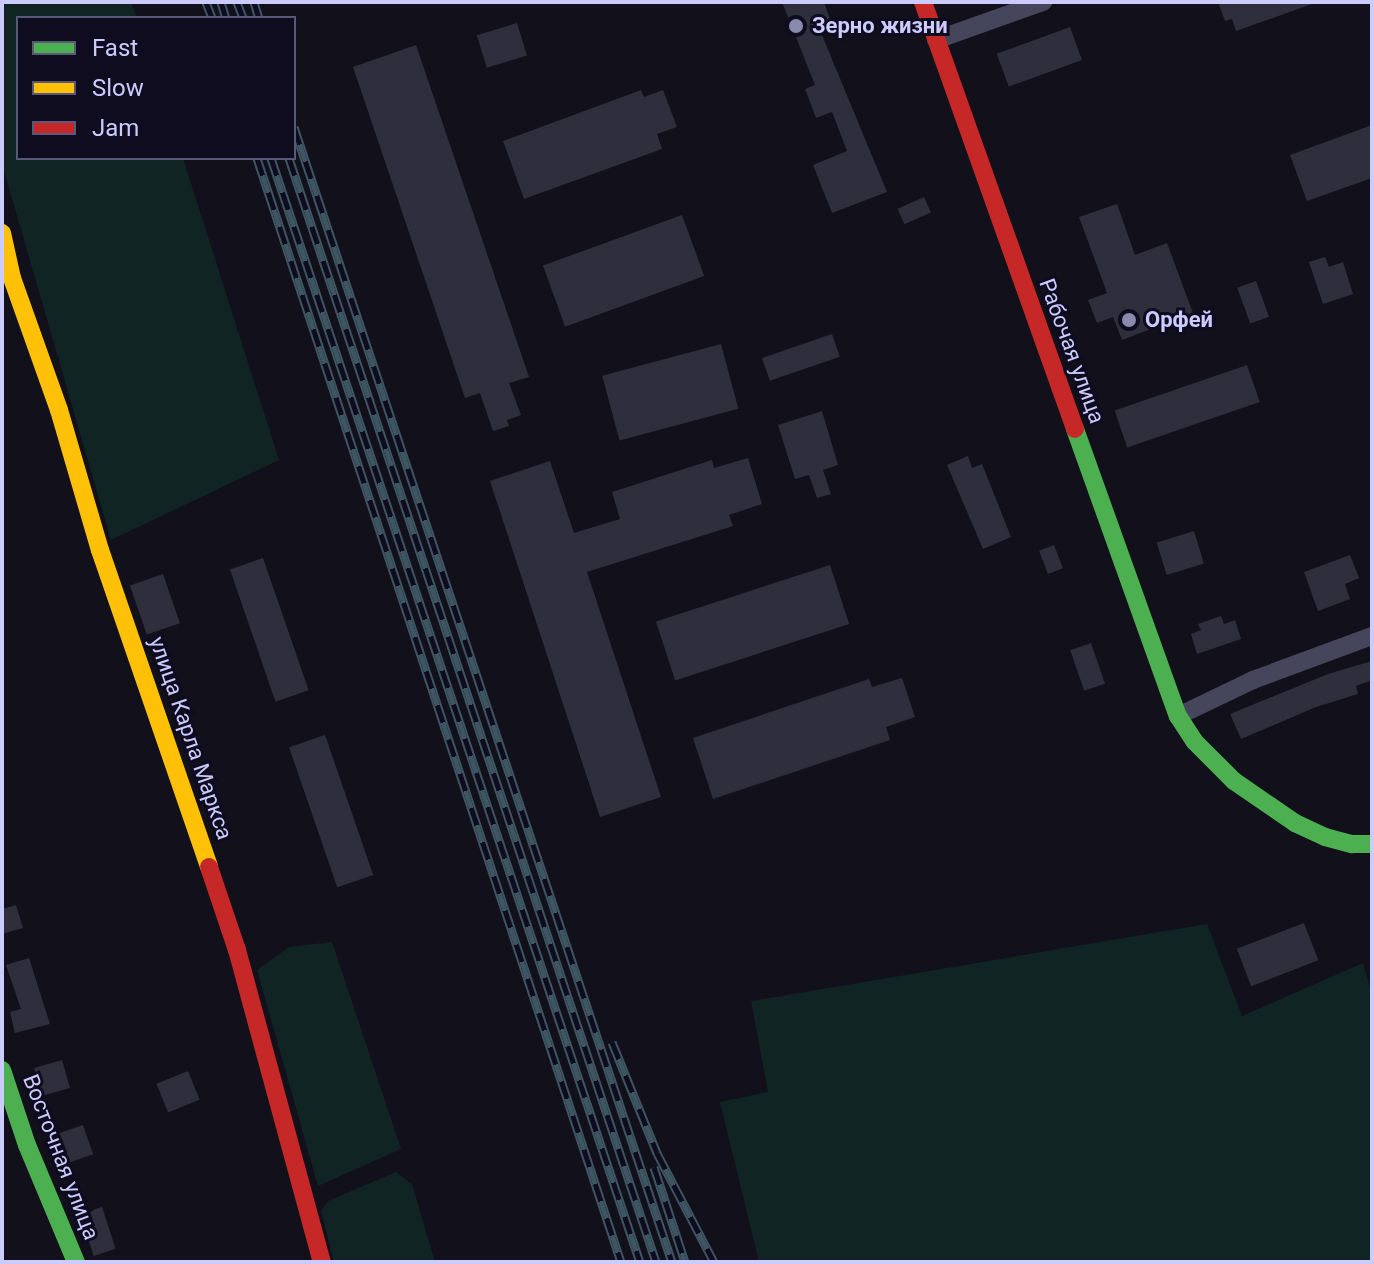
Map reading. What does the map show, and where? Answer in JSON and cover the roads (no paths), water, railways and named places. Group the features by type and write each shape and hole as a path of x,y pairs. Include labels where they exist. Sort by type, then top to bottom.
{"street":[{"name":"Рабочая улица","path":"923,2 1178,716 1194,741 1223,771 1295,823 1325,837 1352,844 1372,844"},
{"path":"936,40 1043,2"},
{"name":"улица Карла Маркса","path":"2,233 7,279 59,410 100,550 237,950 322,1262"},
{"path":"1178,716 1253,680 1372,636"},
{"name":"Восточная улица","path":"2,1070 27,1145 76,1262"}],"railway":[{"path":"206,2 211,16"},
{"path":"221,2 225,16"},
{"path":"237,2 242,16"},
{"path":"254,2 258,16"},
{"path":"296,133 672,1262"},
{"path":"258,160 621,1262"},
{"path":"272,160 640,1262"},
{"path":"290,160 656,1262"},
{"path":"612,1042 657,1153 714,1262"},
{"path":"654,1167 685,1262"}],"place":[{"name":"Зерно жизни","path":"796,26"},
{"name":"Орфей","path":"1129,320"}]}
